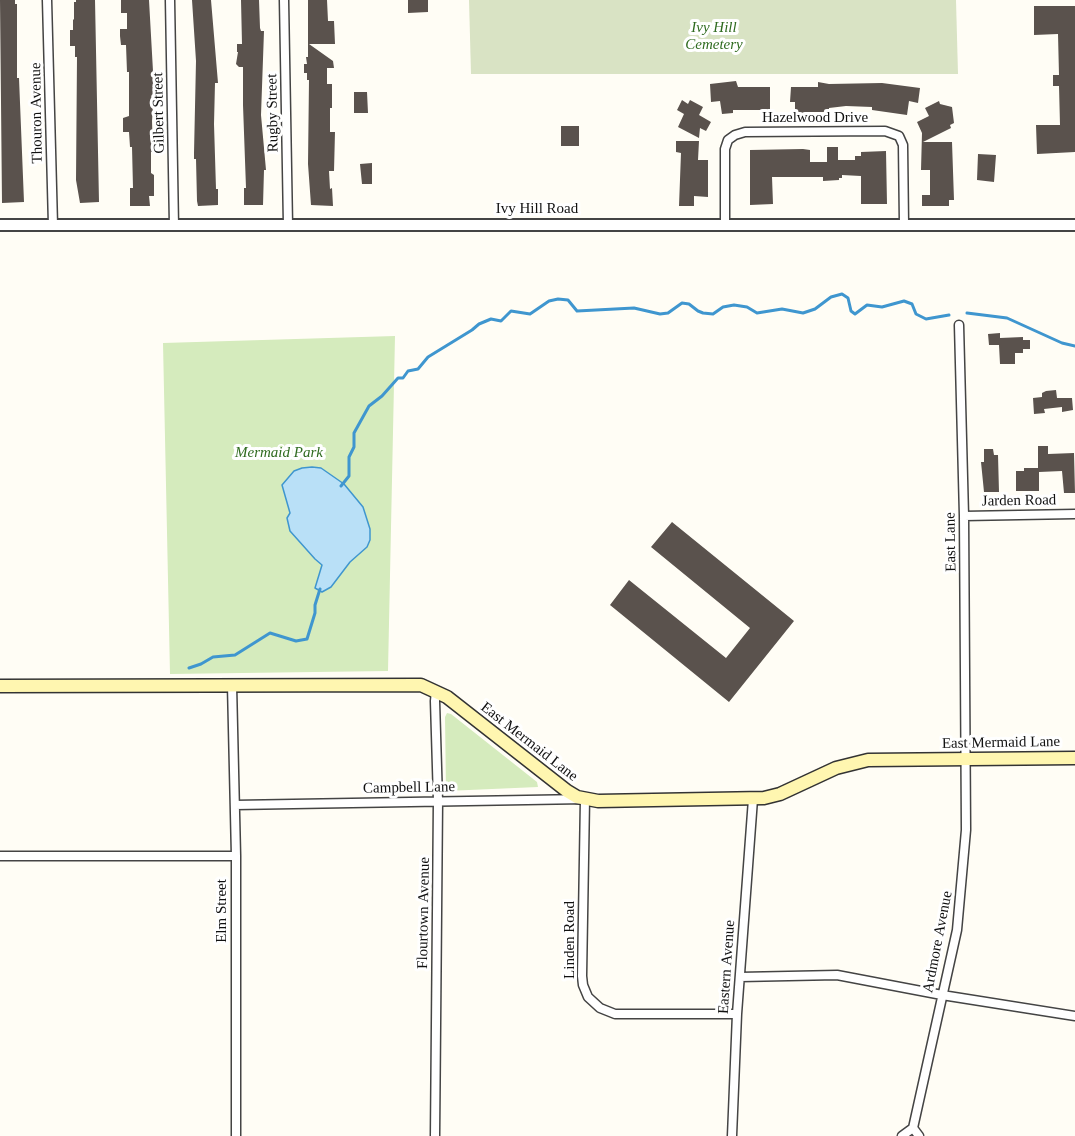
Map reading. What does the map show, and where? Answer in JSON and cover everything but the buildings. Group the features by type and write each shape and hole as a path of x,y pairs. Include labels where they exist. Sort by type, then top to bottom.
{"main road":[{"name":"East Mermaid Lane","path":"0,686 421,685 436,691 461,708 573,795 598,801 753,799 780,794 836,768 857,762 1075,758"}],"street":[{"name":"Thouron Avenue","path":"47,0 53,225"},
{"name":"Gilbert Street","path":"170,0 174,226"},
{"name":"Rugby Street","path":"284,0 288,225"},
{"name":"Hazelwood Drive","path":"725,223 725,149 728,140 735,135 745,132 885,131 899,136 903,145 904,224"},
{"name":"Ivy Hill Road","path":"0,225 725,223 1075,225"},
{"name":"East Lane","path":"959,325 964,516 966,759"},
{"name":"Jarden Road","path":"964,516 1075,514"},
{"name":"Elm Street","path":"232,685 236,856 236,1136"},
{"name":"Flourtown Avenue","path":"435,1136 438,801 436,691"},
{"name":"Ardmore Avenue","path":"913,1128 957,930 967,810 966,759"},
{"name":"Campbell Lane","path":"235,805 585,799"},
{"name":"Linden Road","path":"585,799 582,976 588,997 600,1008 615,1014 737,1014"},
{"name":"Eastern Avenue","path":"732,1136 737,1014 753,799"},
{"path":"0,856 236,856"},
{"path":"740,977 837,975 1075,1017"},
{"path":"902,1136 913,1128 919,1136"}],"green space":[{"name":"Ivy Hill Cemetery","path":"469,0 956,0 958,74 471,74"},
{"name":"Mermaid Park","path":"395,336 388,671 170,674 163,343"},
{"path":"447,713 537,782 538,787 446,791 445,717"}],"water":[{"path":"312,467 321,468 344,484 363,507 370,529 370,540 367,547 350,562 331,587 322,592 315,588 322,565 290,531 287,518 290,513 282,485 294,471"}],"waterway":[{"path":"341,486 349,476 349,457 354,447 354,433 369,406 382,396 398,378 403,378 408,371 418,369 428,357 479,324 491,319 501,321 511,311 530,314 549,301 558,299 568,300 577,311 634,308 660,314 668,313 682,303 689,304 703,313 713,314 723,307 734,305 747,307 757,313 782,309 803,313 815,309 831,297 842,294 848,298 851,311 855,314 867,305 882,307 904,301 912,304 916,314 926,319 949,315"},
{"path":"967,313 1007,318 1062,343 1075,346"},
{"path":"189,668 213,657 235,655 270,633 296,641 307,639 320,589"}]}
